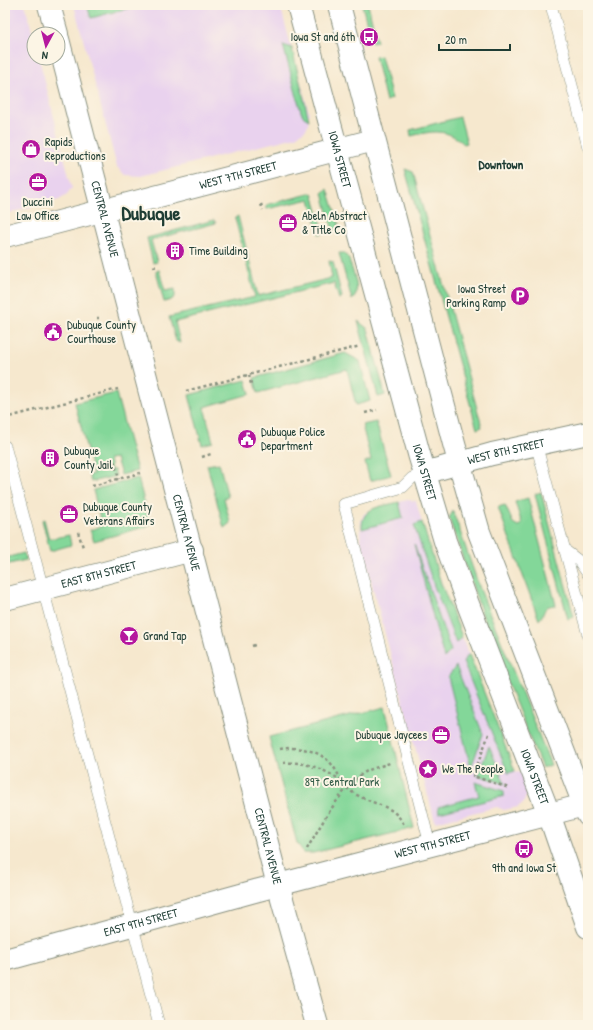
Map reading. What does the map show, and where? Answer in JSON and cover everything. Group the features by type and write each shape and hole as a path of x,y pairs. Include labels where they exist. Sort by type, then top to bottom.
{"street":[{"path":"49,5 55,26"},
{"name":"IOWA STREET","path":"298,5 424,473 466,599 549,814 588,927"},
{"path":"339,5 459,463 479,532 587,808"},
{"name":"CENTRAL AVENUE","path":"65,66 278,885 317,1025"},
{"name":"WEST 7TH STREET","path":"5,236 374,140"},
{"name":"WEST 8TH STREET","path":"424,473 536,444 588,434"},
{"name":"EAST 8TH STREET","path":"5,599 192,550"},
{"name":"WEST 9TH STREET","path":"278,885 549,814 587,808"},
{"name":"EAST 9TH STREET","path":"5,960 278,885"}],"lane":[{"path":"551,5 588,147"},
{"path":"536,444 588,634"},
{"path":"5,446 159,1025"},
{"path":"424,473 412,478 402,487 344,504 430,845"},
{"path":"566,551 579,561 588,574"}],"path":[{"path":"261,204 263,210"},
{"path":"153,267 158,266"},
{"path":"186,391 360,346"},
{"path":"248,375 251,384"},
{"path":"5,418 118,390"},
{"path":"365,413 377,410"},
{"path":"202,457 211,454"},
{"path":"114,460 119,479"},
{"path":"92,486 140,473"},
{"path":"78,532 82,547"},
{"path":"489,734 473,776 509,788"},
{"path":"280,749 301,748 315,753 326,759 333,767 339,780"},
{"path":"307,849 330,812 356,779 368,770 408,758"},
{"path":"284,763 292,762 317,767 339,780 359,796 390,808 400,816 404,825"}],"shaded area":[{"path":"5,5 25,5 31,26 26,26 26,66 41,66 72,188 67,195 59,200 5,214"},
{"path":"74,5 280,5 309,113 306,129 296,137 141,176 125,175 117,167"},
{"path":"407,500 416,501 429,548 455,620 515,771 524,774 529,787 524,802 518,807 504,810 497,807 435,822 360,539 361,520 364,514 370,510"}],"green space":[{"path":"87,5 141,5 91,18"},
{"path":"362,5 368,5 377,42 372,43"},
{"path":"283,45 292,48 309,120 304,117 301,112"},
{"path":"381,56 392,99 386,101 375,57"},
{"path":"460,117 467,143 464,144 452,135 439,132 411,136 410,130"},
{"path":"405,169 413,172 482,427 477,429"},
{"path":"328,189 339,224 337,229 333,231 323,193"},
{"path":"313,193 324,233 319,234 310,199 267,209 266,205"},
{"path":"238,216 258,296 332,278 329,261 333,262 342,297 339,299 334,283 175,322 180,343 176,341 169,317 255,297 235,218"},
{"path":"214,220 216,223 151,240 157,262 153,263 147,238"},
{"path":"339,253 344,253 348,257 355,279 356,291 352,300"},
{"path":"159,270 165,291 175,289 175,297 164,302 156,271"},
{"path":"358,321 368,329 385,395 378,397"},
{"path":"345,353 360,361 370,401 356,405 347,369 258,393 254,378"},
{"path":"246,380 250,394 204,407 213,442 202,445 189,395"},
{"path":"116,393 137,471 121,475 116,458 109,459 111,470 114,470 116,476 91,482 89,475 93,474 75,403"},
{"path":"376,422 391,475 370,481 365,462 371,460 362,425"},
{"path":"219,463 228,497 224,498 230,523 224,528 207,465"},
{"path":"138,478 150,524 148,526 94,541 90,530 102,526 93,490"},
{"path":"541,492 574,617 568,619 535,494"},
{"path":"528,498 556,605 548,606 539,620 498,507 505,505 513,523 518,526 522,524 515,502"},
{"path":"399,502 403,518 362,529 365,516 373,509"},
{"path":"453,511 480,589 551,765 542,768 497,657 449,518"},
{"path":"44,519 49,539 69,535 71,545 50,551 42,520"},
{"path":"422,522 441,583 461,634 462,638 456,643 434,586 414,525"},
{"path":"414,544 451,651 444,658"},
{"path":"24,553 26,560 5,565 5,558"},
{"path":"469,654 515,771 508,773 463,662"},
{"path":"456,666 483,734 471,768 448,677"},
{"name":"897 Central Park","path":"385,707 414,828 313,853 304,853 297,843 269,737"},
{"path":"489,746 505,784 478,775"},
{"path":"475,782 504,791 504,796 439,813 438,807 479,796"}],"place":[{"name":"Iowa St and 6th","path":"369,37"},
{"name":"Rapids Reproductions","path":"31,149"},
{"name":"Duccini Law Office","path":"38,182"},
{"name":"Abeln Abstract & Title Co","path":"288,223"},
{"name":"Time Building","path":"175,251"},
{"name":"Iowa Street Parking Ramp","path":"520,296"},
{"name":"Dubuque County Courthouse","path":"53,332"},
{"name":"Dubuque Police Department","path":"247,439"},
{"name":"Dubuque County Jail","path":"50,458"},
{"name":"Dubuque County Veterans Affairs","path":"69,514"},
{"name":"Grand Tap","path":"129,636"},
{"name":"Dubuque Jaycees","path":"441,735"},
{"name":"We The People","path":"428,769"},
{"name":"9th and Iowa St","path":"524,849"}],"district":[{"name":"Downtown","path":"501,164"},
{"name":"Dubuque","path":"151,213"}]}
